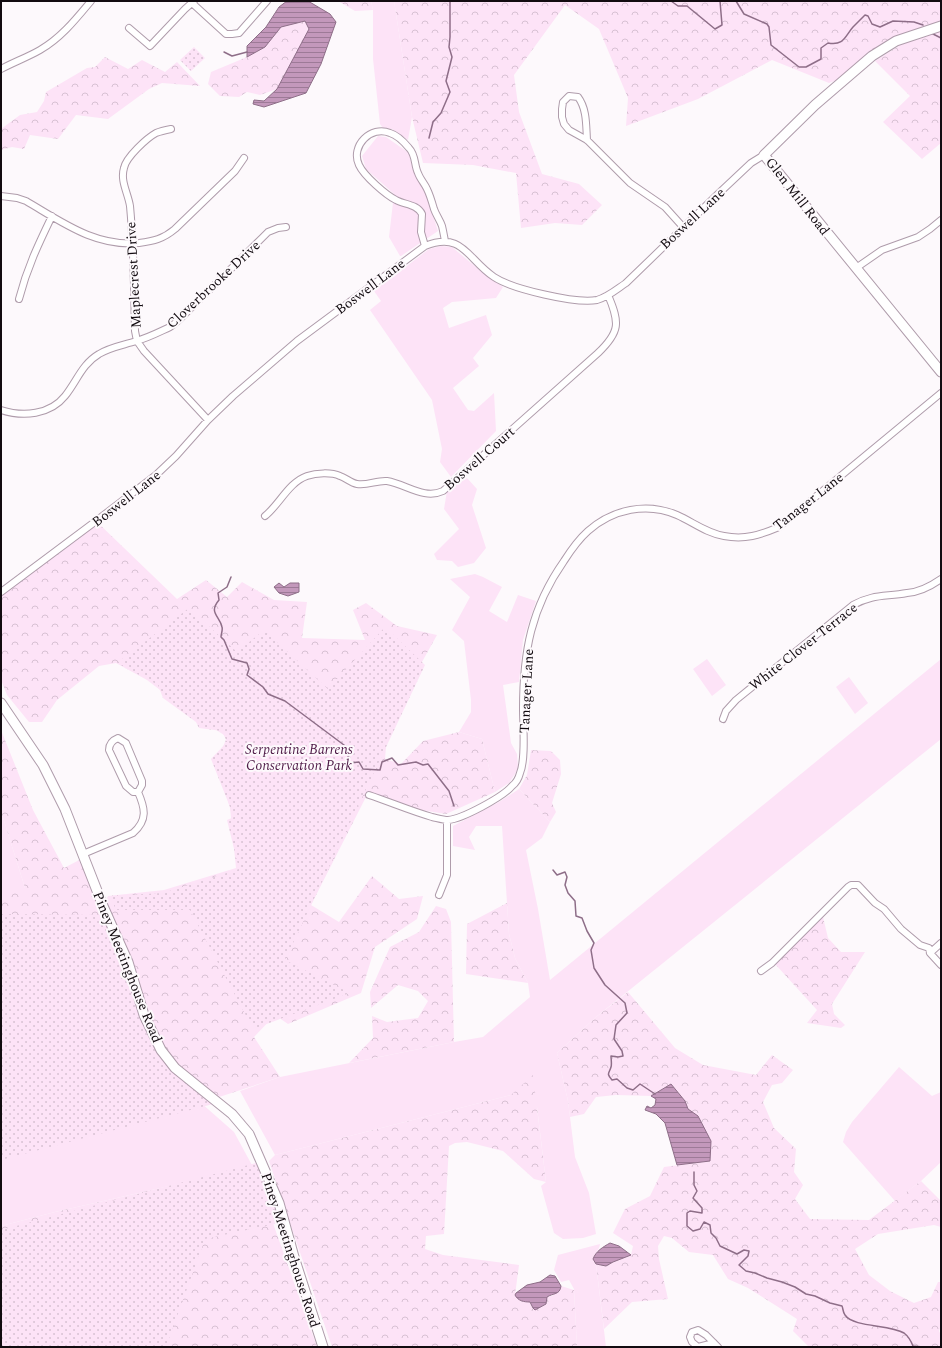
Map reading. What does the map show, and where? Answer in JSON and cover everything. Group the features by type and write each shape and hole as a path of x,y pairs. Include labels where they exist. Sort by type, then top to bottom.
{"main road":[{"name":"Glen Mill Road","path":"941,26 896,41 872,56 815,105 764,155 941,372"},
{"name":"Piney Meetinghouse Road","path":"1,703 42,765 65,809 103,906 128,962 144,1016 161,1050 175,1068 232,1114 249,1134 279,1203 294,1257 323,1347"}],"street":[{"path":"129,28 150,46 184,9 193,2 226,34 239,33 267,1"},
{"path":"1,69 40,50 54,40 70,26 89,2"},
{"path":"587,140 586,119 583,107 578,97 569,96 563,102 562,108 564,124 569,130 587,140 630,183 665,207 683,227"},
{"name":"Maplecrest Drive","path":"171,129 163,130 155,134 136,149 127,159 122,175 129,204 135,331 137,341 144,351 208,420"},
{"path":"425,246 422,237 421,211 409,204 399,202 393,198 369,178 359,165 357,158 358,146 365,137 371,133 378,131 392,133 410,148 414,154 418,174 427,189 442,225 445,241"},
{"name":"Boswell Lane","path":"1,592 156,475 233,396 296,341 425,246 434,242 445,241 459,246 494,277 508,284 535,292 574,300 597,300 608,295 626,283 751,163 764,155"},
{"path":"1,196 26,201 82,233 96,239 132,243 160,239 167,236 235,171 244,158"},
{"path":"19,299 25,276 33,255 52,216"},
{"path":"856,268 882,250 918,237 941,220"},
{"name":"Cloverbrooke Drive","path":"1,410 19,414 29,414 49,409 65,396 81,370 98,354 109,349 137,341 172,326 268,232 278,228 286,228"},
{"name":"Boswell Court","path":"265,516 273,509 294,484 307,476 320,474 336,475 357,484 386,481 426,494 439,493 443,491 598,353 610,340 614,333 616,321 614,310 608,295"},
{"name":"Tanager Lane","path":"369,795 427,815 447,820 469,814 502,795 513,786 522,767 523,685 527,646 531,628 544,595 557,571 577,543 588,531 611,516 621,512 642,508 652,508 678,515 704,530 723,536 739,538 765,533 779,527 941,393"},
{"name":"White Clover Terrace","path":"723,719 726,711 736,700 852,605 872,597 907,594 918,591 941,579"},
{"path":"116,739 121,739 126,743 142,781 142,785 138,792 133,792 126,786 110,750 110,744 116,739"},
{"path":"83,854 133,833 139,828 145,812 138,792"},
{"path":"439,895 447,875 447,820"},
{"path":"761,971 772,963 851,885 858,885 901,929 920,945 929,948 930,953 941,965"},
{"path":"930,953 941,943"}],"green space":[{"path":"338,1 371,1 373,10 355,11"},
{"path":"371,1 394,1 412,117 408,140 392,129 383,128 380,124 373,59 373,10"},
{"path":"394,1 941,1 941,143 922,159 883,122 910,96 875,61 899,46 896,41 850,75 829,83 772,60 698,99 626,126 628,98 599,29 565,5 514,75 519,112 542,174 579,184 602,205 582,225 555,223 521,228 516,173 473,165 423,163 412,117"},
{"path":"305,21 310,29 277,89 260,95 247,92 239,97 220,96 208,84 211,72 247,57 265,47 281,27"},
{"path":"194,47 205,58 191,71 180,60"},
{"path":"105,57 128,69 142,60 165,72 177,62 200,86 162,83 149,89 108,119 76,115 58,139 30,135 24,149 12,147 1,150 1,129 20,115 37,112 44,101 46,92 87,68 95,67"},
{"path":"378,136 386,137 409,153 413,171 424,188 438,231 401,256 389,237 394,194 366,169 362,156"},
{"path":"441,246 452,247 483,273 503,287 496,298 452,302 443,308 449,328 486,315 492,335 473,358 479,366 453,388 468,410 474,411 494,393 496,431 451,477 440,462 442,449 432,400 370,310 381,301 374,291 429,249"},
{"path":"467,478 477,489 472,505 486,548 474,563 458,567 452,561 437,560 434,554 459,529 444,509 447,491"},
{"path":"96,521 177,599 206,580 227,597 242,582 274,600 307,602 302,638 365,640 353,610 366,603 397,626 437,635 388,723 385,759 401,764 423,741 459,732 482,739 495,792 446,814 421,810 368,793 311,905 339,922 372,876 399,899 423,896 417,919 375,947 361,993 288,1024 275,1015 254,1037 280,1077 213,1099 1,1147 1,888 25,888 1,811 1,730 33,810 64,868 85,857 103,906 108,896 164,890 236,868 230,808 217,762 227,737 189,712 147,680 116,663 99,666 57,700 42,722 29,722 7,695 1,680 1,592"},
{"path":"475,574 502,587 489,611 507,622 518,595 536,601 523,640 519,682 503,685 511,743 517,754 518,767 509,783 495,792 482,739 459,732 471,712 471,700 464,641 452,630 470,597 450,579"},
{"name":"Serpentine Barrens Conservation Park","path":"189,608 237,652 264,630 328,689 385,627 425,665 285,960 350,993 253,1029 190,910 116,910 110,896 163,893 239,869 227,820 234,817 211,759 227,742 222,731 199,728 196,722 163,698 158,685 117,663"},
{"path":"707,659 726,685 712,696 693,669"},
{"path":"941,659 941,739 596,1017 557,1053 568,1101 575,1157 589,1193 596,1234 583,1238 563,1239 554,1233 541,1186 546,1182 537,1107 511,1095 275,1155 240,1091 280,1077 483,1037 530,997 528,983 515,958 509,934 502,826 476,826 469,837 475,850 453,846 453,826 499,802 519,789 550,822 542,838 526,850 550,980"},
{"path":"849,677 868,703 855,714 836,687"},
{"path":"531,750 551,751 560,760 561,774 552,803 556,812 550,822 519,789 527,775"},
{"path":"1,811 25,888 1,888"},
{"path":"507,903 509,934 515,958 528,983 466,974 467,924"},
{"path":"436,906 446,909 451,922 454,1042 349,1063 373,1038 372,1016 387,1022 418,1018 428,1001 418,991 398,985 371,1008 370,992 390,947 419,932"},
{"path":"1,914 101,915 122,962 144,1027 156,1051 175,1075 213,1104 1,1160"},
{"path":"823,917 828,938 841,952 865,952 832,1004 834,1014 845,1025 841,1028 807,1023 817,1010 775,964"},
{"path":"628,992 675,1048 703,1065 756,1075 772,1055 793,1070 782,1083 772,1085 763,1102 774,1128 796,1149 794,1172 803,1185 795,1199 810,1219 869,1220 921,1181 941,1201 941,1227 934,1225 878,1234 855,1249 869,1275 890,1291 914,1303 931,1297 938,1282 941,1282 941,1326 939,1331 941,1335 941,1347 809,1347 793,1331 797,1319 748,1288 728,1279 713,1255 689,1252 672,1238 664,1236 658,1246 659,1259 668,1299 632,1302 604,1329 596,1264 606,1266 631,1255 633,1246 613,1233 625,1209 650,1196 664,1167 710,1161 696,1115 688,1109 685,1101 671,1084 651,1096 616,1095 596,1097 584,1114 570,1117 568,1101 557,1053 596,1017"},
{"path":"899,1067 932,1096 941,1092 941,1162 921,1181 895,1201 843,1142 846,1132 852,1122"},
{"path":"533,1075 546,1182 534,1179 503,1151 467,1142 455,1143 449,1146 444,1234 426,1236 425,1249 443,1255 519,1265 515,1295 530,1302 535,1310 546,1304 546,1297 552,1296 560,1290 561,1286 574,1290 577,1347 332,1347 269,1161 275,1155 511,1095"},
{"path":"200,1102 234,1132 253,1167 55,1212 1,1226 1,1147"},
{"path":"256,1163 273,1201 280,1223 205,1239 166,1347 1,1347 1,1230"},
{"path":"253,1167 317,1347 1,1347 1,1226 55,1212"},
{"path":"600,1244 593,1259 596,1264 606,1347 577,1347 574,1289 569,1280 561,1282 554,1270 558,1255"}],"shaded area":[{"path":"287,1 308,1 330,14 336,22 321,64 306,93 264,107 253,104 254,100 264,101 277,89 309,29 305,21 281,27 265,47 247,57 247,46 266,27 279,7"},
{"path":"279,583 284,587 290,583 299,583 299,592 288,596 279,593 274,587"},
{"path":"671,1084 685,1101 688,1109 698,1116 711,1141 710,1161 677,1165 665,1123 656,1114 645,1110 647,1106 651,1108 655,1105 656,1099 651,1096"},
{"path":"610,1243 619,1246 631,1255 606,1266 596,1264 593,1259 598,1251"},
{"path":"550,1275 555,1276 561,1286 558,1292 547,1297 546,1304 535,1310 530,1302 521,1301 515,1295 527,1285 540,1282"}],"waterway":[{"path":"429,138 433,122 441,113 450,92 446,81 452,57 449,47 450,1"},
{"path":"671,1 678,6 687,6 715,29 722,25 720,1"},
{"path":"736,1 744,14 767,24 769,27 771,45 799,67 806,67 821,59 821,48 828,43 833,44 844,40 853,27 865,15 868,16 872,24 880,27 893,21 914,22 923,25"},
{"path":"931,33 941,38"},
{"path":"224,52 232,56 247,52"},
{"path":"231,577 227,587 218,593 219,600 216,604 215,611 222,627 221,637 224,640 232,659 247,663 249,669 247,675 263,687 268,694 285,701 352,751 348,757 350,763 359,762 363,769 380,770 382,762 392,758 398,765 416,762 423,765 428,764 449,791 454,806"},
{"path":"553,870 557,875 565,872 567,877 565,885 568,893 575,901 576,916 582,918 594,943 591,950 594,968 605,985 625,1003 627,1013 616,1025 614,1039 622,1051 623,1056 611,1056 611,1067 608,1074 612,1080 617,1079 627,1088 633,1090 640,1084 655,1094"},
{"path":"694,1172 694,1185 697,1191 693,1198 702,1208 702,1213 690,1211 687,1213 687,1226 693,1231 700,1229 704,1222 710,1225 711,1233 716,1238 720,1246 737,1254 744,1250 749,1251 748,1256 739,1265 746,1271 782,1282 795,1287 806,1294 842,1306 844,1314 856,1322 898,1330 907,1336 913,1346 923,1347"}]}
